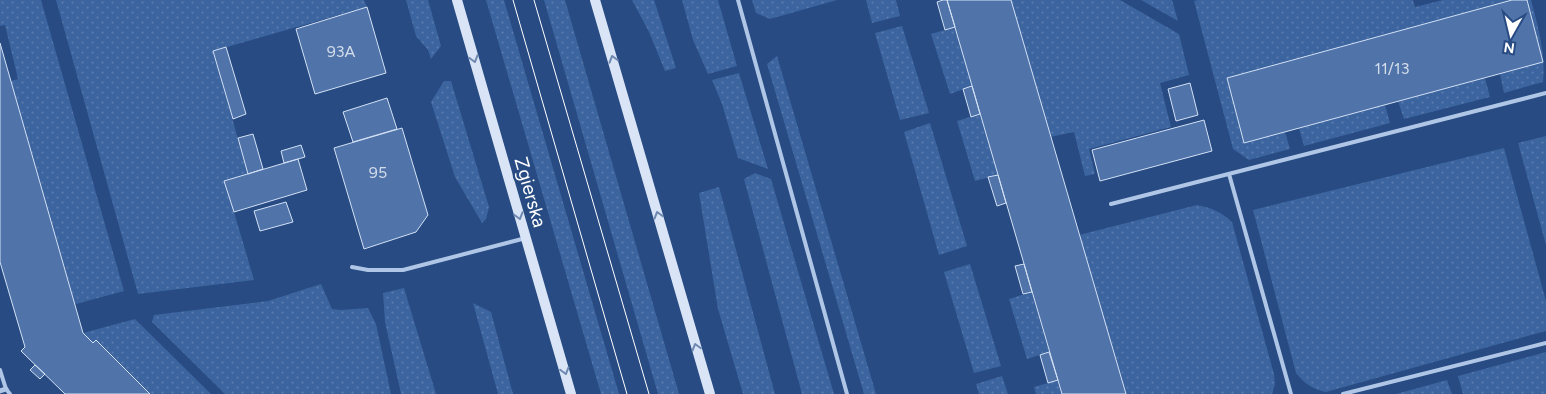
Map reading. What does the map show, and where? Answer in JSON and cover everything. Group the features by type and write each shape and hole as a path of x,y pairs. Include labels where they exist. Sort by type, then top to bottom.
{"main road":[{"name":"Zgierska","path":"457,0 572,394"},
{"path":"595,0 710,394"}],"lane":[{"path":"738,0 847,394"},
{"path":"1111,204 1546,93"},
{"path":"1229,174 1291,394"},
{"path":"352,267 368,270 403,270 526,238"},
{"path":"1343,394 1546,343"},
{"path":"0,370 3,390 10,394"}],"shaded area":[{"path":"0,0 41,0 124,291 76,304 74,302 11,81 18,79 5,25 0,26"},
{"path":"56,0 364,0 367,7 213,51 248,174 234,212 254,280 138,294"},
{"path":"406,0 428,0 441,46 431,59 428,50 416,36"},
{"path":"486,0 504,0 619,394 601,394"},
{"path":"544,0 565,0 679,394 658,394"},
{"path":"632,0 654,0 676,68 665,71 649,32"},
{"path":"682,0 718,0 737,66 708,74 693,40"},
{"path":"752,0 837,0 770,19 756,13"},
{"path":"866,0 896,0 900,16 872,23"},
{"path":"1011,0 1120,0 1179,34 1189,75 1160,83 1171,127 1089,149 1095,174 1085,176 1074,132 1050,137"},
{"path":"1141,0 1172,0 1178,21"},
{"path":"1413,0 1415,7 1443,0 1512,0 1227,78 1244,143 1285,132 1290,149 1249,160 1233,149 1194,1"},
{"path":"1527,0 1531,0 1541,41 1543,62"},
{"path":"902,26 929,113 900,120 875,33"},
{"path":"955,27 972,86 950,94 931,34"},
{"path":"777,56 876,394 864,394 767,64"},
{"path":"1543,62 1543,82 1504,93 1500,74"},
{"path":"739,73 768,169 738,158 722,104 712,80"},
{"path":"1485,78 1490,97 1404,119 1398,101"},
{"path":"444,81 451,81 489,207 486,219 482,223 455,177 431,102"},
{"path":"1385,105 1390,123 1304,146 1299,128"},
{"path":"980,114 998,175 975,181 957,121"},
{"path":"930,123 967,246 939,255 904,132"},
{"path":"1546,136 1546,245 1518,143"},
{"path":"1504,148 1546,301 1546,331 1326,392 1313,388 1306,383 1296,373 1253,210"},
{"path":"755,173 771,179 834,394 802,394 744,179"},
{"path":"719,187 775,394 743,394 718,309 699,193"},
{"path":"1197,205 1216,211 1232,222 1274,374 1275,384 1272,394 1126,394 1079,235"},
{"path":"970,264 1001,366 974,373 944,272"},
{"path":"321,284 332,309 368,308 376,324 391,394 225,394 152,322 154,315 268,301"},
{"path":"404,288 436,394 401,394 385,322 383,293"},
{"path":"1032,292 1049,352 1027,359 1009,299"},
{"path":"473,303 491,312 513,394 498,394"},
{"path":"135,319 211,394 150,394 96,340 93,343 83,333"},
{"path":"1546,352 1546,394 1463,394 1458,376"},
{"path":"1002,376 1008,394 979,394 976,384"},
{"path":"1058,380 1062,394 1036,394 1034,387"},
{"path":"1447,380 1452,394 1396,394"}],"building":[{"path":"947,0 955,27 945,30 937,2"},
{"path":"947,0 1011,0 1126,394 1062,394"},
{"path":"1512,0 1527,0 1543,62 1244,143 1227,78"},
{"path":"367,7 386,73 315,94 296,29"},
{"path":"0,43 83,333 93,343 96,340 150,394 65,394 21,351 25,347 0,262"},
{"path":"226,47 246,114 233,119 213,51"},
{"path":"1190,83 1198,115 1176,121 1168,89"},
{"path":"972,86 980,114 971,117 963,89"},
{"path":"387,98 397,129 353,142 343,112"},
{"path":"1204,120 1212,151 1100,181 1092,150"},
{"path":"402,128 428,215 416,232 364,249 334,148"},
{"path":"253,134 263,169 248,174 238,138"},
{"path":"301,145 305,157 284,163 281,151"},
{"path":"298,159 307,190 234,212 224,181"},
{"path":"998,175 1006,203 997,206 988,177"},
{"path":"286,202 293,222 260,231 254,211"},
{"path":"1024,264 1032,292 1023,294 1015,266"},
{"path":"1049,352 1058,380 1048,383 1040,355"},
{"path":"35,365 45,374 40,379 30,370"}],"tram line":[{"path":"513,0 627,394"},
{"path":"534,0 649,394"}]}
